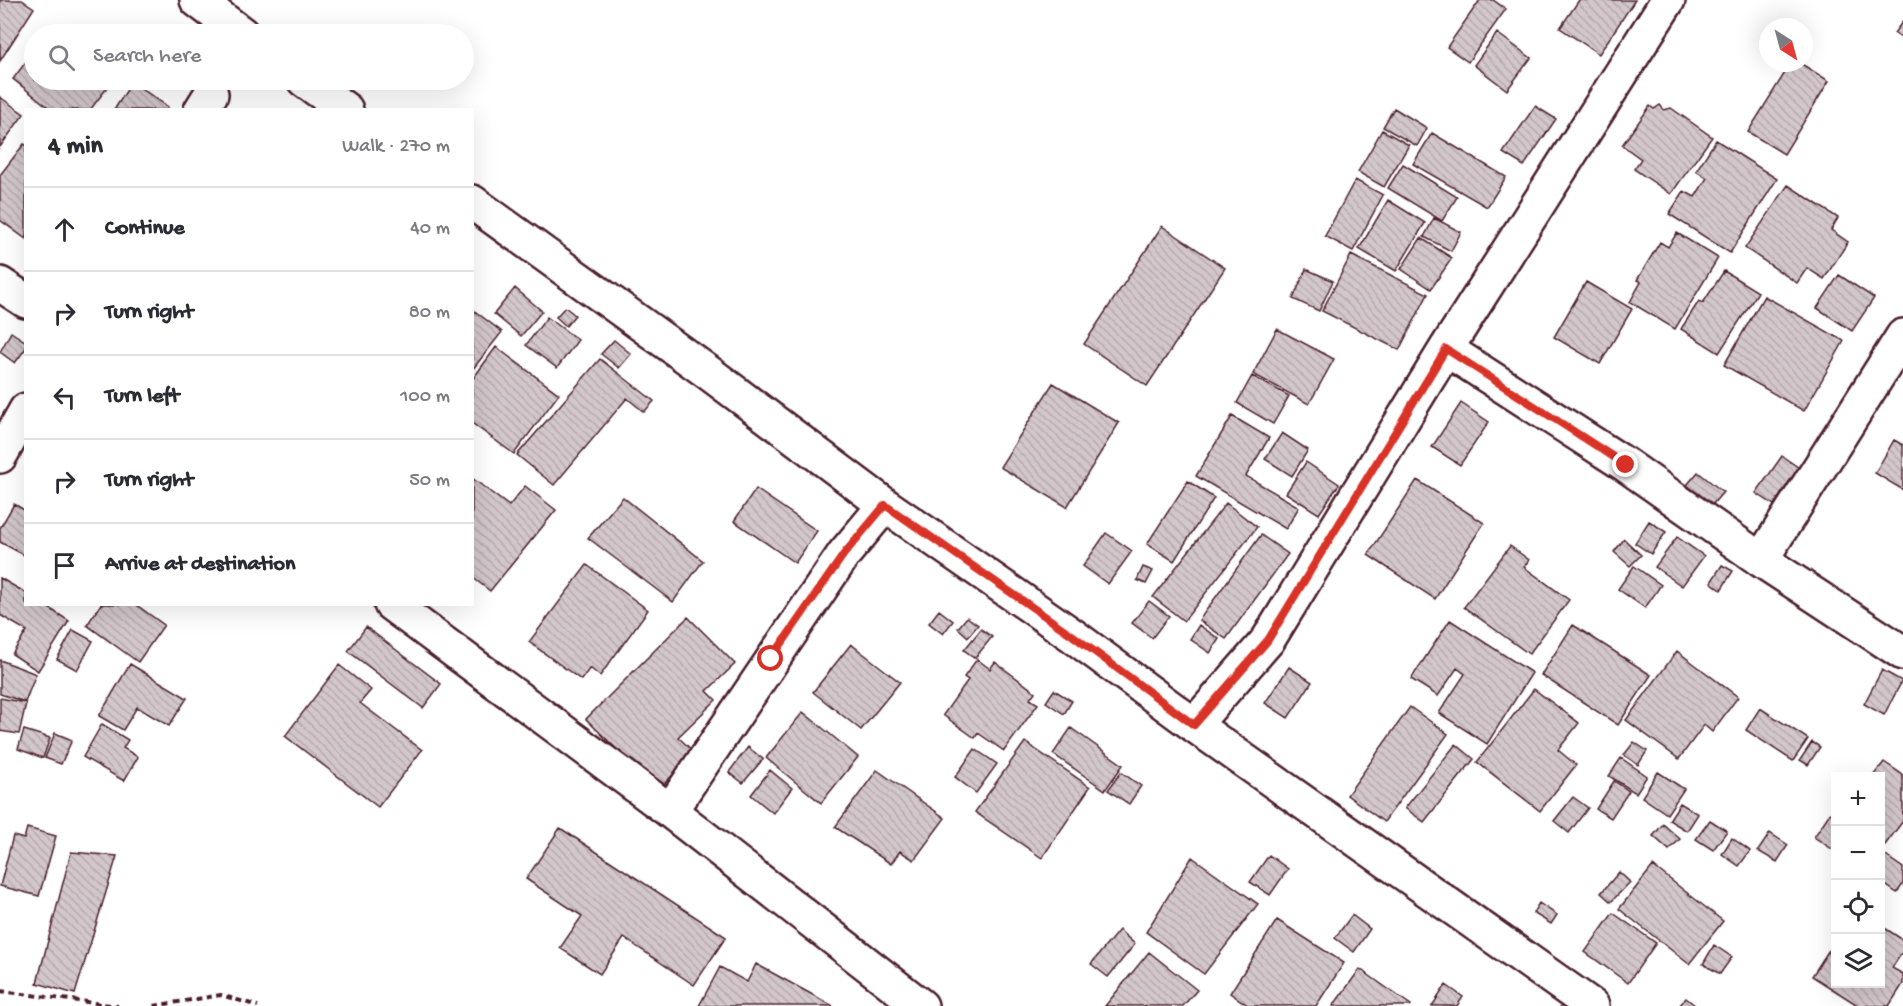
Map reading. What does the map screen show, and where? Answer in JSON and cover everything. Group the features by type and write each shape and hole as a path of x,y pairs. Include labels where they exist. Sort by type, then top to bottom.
{"street":[{"path":"1194,725 1268,640 1446,349 1668,0"},
{"path":"318,90 343,108"},
{"path":"474,203 709,373 885,505 1072,635 1194,725 1592,1006"},
{"path":"0,284 24,300"},
{"path":"1761,560 1903,336"},
{"path":"1446,349 1626,465 1761,560 1903,652"},
{"path":"0,456 24,414"},
{"path":"670,811 844,554 885,505"},
{"path":"394,606 670,811 921,1006"}],"path":[{"path":"0,991 118,1006"},
{"path":"154,1006 221,995 258,1006"}],"building":[{"path":"0,0 22,0 34,8 0,61"},
{"path":"1480,0 1493,0 1506,9 1468,62 1447,47"},
{"path":"1579,0 1635,0 1599,54 1560,28"},
{"path":"1903,21 1903,39 1894,33"},
{"path":"1497,33 1531,58 1507,90 1474,65"},
{"path":"24,64 24,88 13,79"},
{"path":"1813,71 1829,81 1784,154 1748,132 1785,72"},
{"path":"27,90 105,90 92,108 49,108"},
{"path":"127,90 144,90 168,107 167,108 115,108"},
{"path":"0,97 24,114 0,147"},
{"path":"1660,105 1664,110 1671,108 1712,137 1671,194 1634,169 1641,159 1622,145 1650,106 1654,109"},
{"path":"1535,106 1556,119 1524,166 1503,153"},
{"path":"1394,108 1427,128 1417,146 1383,127"},
{"path":"1382,130 1409,145 1384,187 1358,172"},
{"path":"1432,133 1506,177 1487,207 1413,164"},
{"path":"1716,140 1777,179 1730,253 1669,214 1684,191 1695,197 1707,178 1696,171"},
{"path":"24,144 24,238 0,220 0,175"},
{"path":"1403,164 1457,197 1442,221 1388,188"},
{"path":"1355,180 1383,195 1353,251 1325,236"},
{"path":"1788,185 1838,218 1831,230 1848,242 1824,279 1807,268 1797,283 1745,248"},
{"path":"1388,200 1425,223 1396,271 1359,249"},
{"path":"1434,218 1461,232 1451,251 1424,237"},
{"path":"1162,226 1225,268 1147,386 1084,344"},
{"path":"1677,233 1718,258 1675,329 1630,302 1641,282 1637,280 1660,242 1668,247"},
{"path":"1421,238 1452,258 1431,289 1401,269"},
{"path":"1351,255 1428,294 1399,350 1322,311"},
{"path":"1306,269 1333,281 1319,311 1293,299"},
{"path":"1724,271 1758,292 1719,353 1681,329 1699,301 1703,303"},
{"path":"1839,275 1874,298 1852,331 1817,308"},
{"path":"1586,282 1632,309 1600,364 1554,337"},
{"path":"515,288 542,311 521,336 494,314"},
{"path":"1764,296 1844,341 1804,411 1724,365"},
{"path":"565,307 575,315 566,326 556,317"},
{"path":"474,311 502,332 474,367"},
{"path":"547,317 578,340 557,368 526,345"},
{"path":"1277,329 1334,359 1309,404 1253,374"},
{"path":"11,332 24,341 24,351 15,363 0,352"},
{"path":"614,340 631,354 619,368 601,354"},
{"path":"496,347 559,394 514,454 474,424 474,377"},
{"path":"600,359 654,401 644,412 627,398 554,485 517,455"},
{"path":"1252,376 1289,396 1273,424 1237,403"},
{"path":"1053,383 1119,423 1067,507 1000,467"},
{"path":"1461,403 1489,422 1460,465 1432,447"},
{"path":"1232,416 1269,438 1246,476 1299,507 1286,529 1196,476"},
{"path":"1282,433 1308,450 1292,476 1265,459"},
{"path":"1894,440 1903,445 1903,490 1875,473"},
{"path":"1782,456 1799,468 1774,505 1756,493"},
{"path":"1306,462 1339,484 1319,514 1286,493"},
{"path":"1698,472 1723,492 1712,505 1687,485"},
{"path":"474,480 509,506 525,486 556,510 490,591 474,579"},
{"path":"1417,480 1484,523 1435,599 1368,555"},
{"path":"1188,481 1214,498 1174,561 1147,544"},
{"path":"756,489 817,531 795,563 734,521"},
{"path":"623,497 703,561 673,602 588,538"},
{"path":"1226,503 1257,527 1184,621 1153,597"},
{"path":"14,504 24,510 24,555 0,542 0,528"},
{"path":"1649,521 1666,532 1651,554 1635,543"},
{"path":"1106,533 1132,551 1108,584 1083,566"},
{"path":"1261,535 1288,554 1226,639 1199,620"},
{"path":"1677,537 1704,556 1682,586 1655,567"},
{"path":"1624,539 1641,555 1630,566 1614,552"},
{"path":"1510,546 1529,560 1524,567 1569,600 1529,654 1464,607"},
{"path":"587,565 648,610 600,676 590,668 581,680 529,642"},
{"path":"1722,565 1733,571 1721,590 1711,582"},
{"path":"1634,566 1661,585 1645,608 1618,589"},
{"path":"1143,567 1153,571 1146,584 1137,580"},
{"path":"0,578 24,592 24,606 46,606 69,621 38,671 12,654 27,631 0,615"},
{"path":"1149,601 1169,616 1152,638 1132,623"},
{"path":"100,606 138,606 164,625 138,662 87,625"},
{"path":"939,610 953,621 943,634 929,623"},
{"path":"688,617 735,664 707,691 716,700 678,737 695,753 658,790 586,719"},
{"path":"967,617 978,625 968,637 958,628"},
{"path":"1450,620 1532,673 1487,744 1439,713 1465,674 1457,668 1438,696 1411,679"},
{"path":"1199,625 1219,639 1210,653 1190,639"},
{"path":"1573,625 1651,675 1618,725 1541,675"},
{"path":"366,627 441,684 423,708 348,651"},
{"path":"981,629 992,637 975,658 964,650"},
{"path":"73,630 93,641 77,670 57,659"},
{"path":"851,644 900,682 861,730 813,692"},
{"path":"1677,651 1738,697 1712,732 1704,725 1679,759 1626,720"},
{"path":"977,659 990,669 995,662 1035,692 1030,699 1038,704 1004,751 978,733 975,738 943,715 968,680 964,677"},
{"path":"0,660 36,674 25,702 0,694"},
{"path":"130,664 187,698 169,726 137,707 123,730 99,716"},
{"path":"339,665 371,690 360,703 422,750 378,807 285,736"},
{"path":"1289,667 1312,682 1288,718 1265,703"},
{"path":"1882,670 1902,681 1884,715 1864,704"},
{"path":"1534,689 1579,723 1558,750 1576,765 1540,811 1477,762"},
{"path":"1054,690 1072,701 1064,714 1046,702"},
{"path":"0,698 26,703 19,734 0,731"},
{"path":"1410,707 1448,734 1384,822 1347,795"},
{"path":"1760,708 1808,739 1793,761 1746,730"},
{"path":"803,712 858,757 821,803 766,758"},
{"path":"102,724 128,740 123,748 138,757 124,781 83,757"},
{"path":"1071,728 1123,765 1105,790 1053,754"},
{"path":"24,730 50,738 43,758 18,749"},
{"path":"55,733 72,740 61,764 45,758"},
{"path":"1025,742 1090,787 1042,858 975,812"},
{"path":"1634,742 1647,751 1638,765 1624,755"},
{"path":"1812,742 1820,747 1808,765 1800,760"},
{"path":"1456,744 1474,759 1424,822 1405,808"},
{"path":"748,747 763,759 743,783 729,772"},
{"path":"975,749 997,764 976,793 955,777"},
{"path":"1621,758 1647,776 1636,793 1609,776"},
{"path":"1884,762 1903,775 1903,821 1885,845 1885,772 1876,772"},
{"path":"770,770 792,788 773,813 751,795"},
{"path":"877,770 945,818 914,860 900,851 891,864 835,827"},
{"path":"1121,772 1141,786 1129,804 1108,790"},
{"path":"1658,772 1684,789 1667,814 1642,797"},
{"path":"1614,781 1629,791 1611,818 1596,809"},
{"path":"1573,797 1588,808 1569,833 1554,821"},
{"path":"1680,803 1698,814 1687,831 1669,820"},
{"path":"1830,813 1831,814 1831,848 1814,837"},
{"path":"1710,820 1727,831 1713,850 1696,839"},
{"path":"1663,824 1680,839 1669,850 1653,836"},
{"path":"27,828 56,836 39,896 0,886 13,836 24,839"},
{"path":"560,828 726,937 694,985 624,938 600,974 560,948 582,916 526,879"},
{"path":"1770,833 1788,845 1777,862 1758,851"},
{"path":"1732,838 1750,851 1739,866 1722,854"},
{"path":"71,852 117,856 75,994 37,983"},
{"path":"1269,855 1288,869 1270,895 1250,882"},
{"path":"1885,855 1903,868 1903,884 1897,893 1885,885"},
{"path":"1192,857 1258,904 1204,974 1146,932"},
{"path":"1653,866 1723,921 1689,964 1619,909"},
{"path":"1619,872 1630,882 1611,902 1601,893"},
{"path":"1539,903 1557,915 1551,924 1533,913"},
{"path":"1613,913 1656,943 1628,983 1585,952"},
{"path":"1352,915 1370,929 1354,952 1335,938"},
{"path":"1277,920 1344,963 1316,1006 1249,1006 1230,993"},
{"path":"1885,928 1903,940 1903,951 1892,968 1903,974 1903,984 1889,1006 1859,1006 1812,976 1831,947 1831,988 1885,988"},
{"path":"1119,930 1135,944 1108,977 1091,964"},
{"path":"1714,945 1732,957 1720,974 1703,964"},
{"path":"1149,952 1197,990 1183,1006 1105,1006"},
{"path":"756,964 833,1006 699,1006 720,967 747,982"},
{"path":"1360,969 1411,1005 1333,1006"},
{"path":"1446,985 1463,997 1457,1006 1432,1006"},
{"path":"1686,998 1696,1006 1679,1006"}],"route":[{"path":"771,659 844,554 885,505 1072,635 1194,725 1268,640 1446,349 1626,465"}]}
